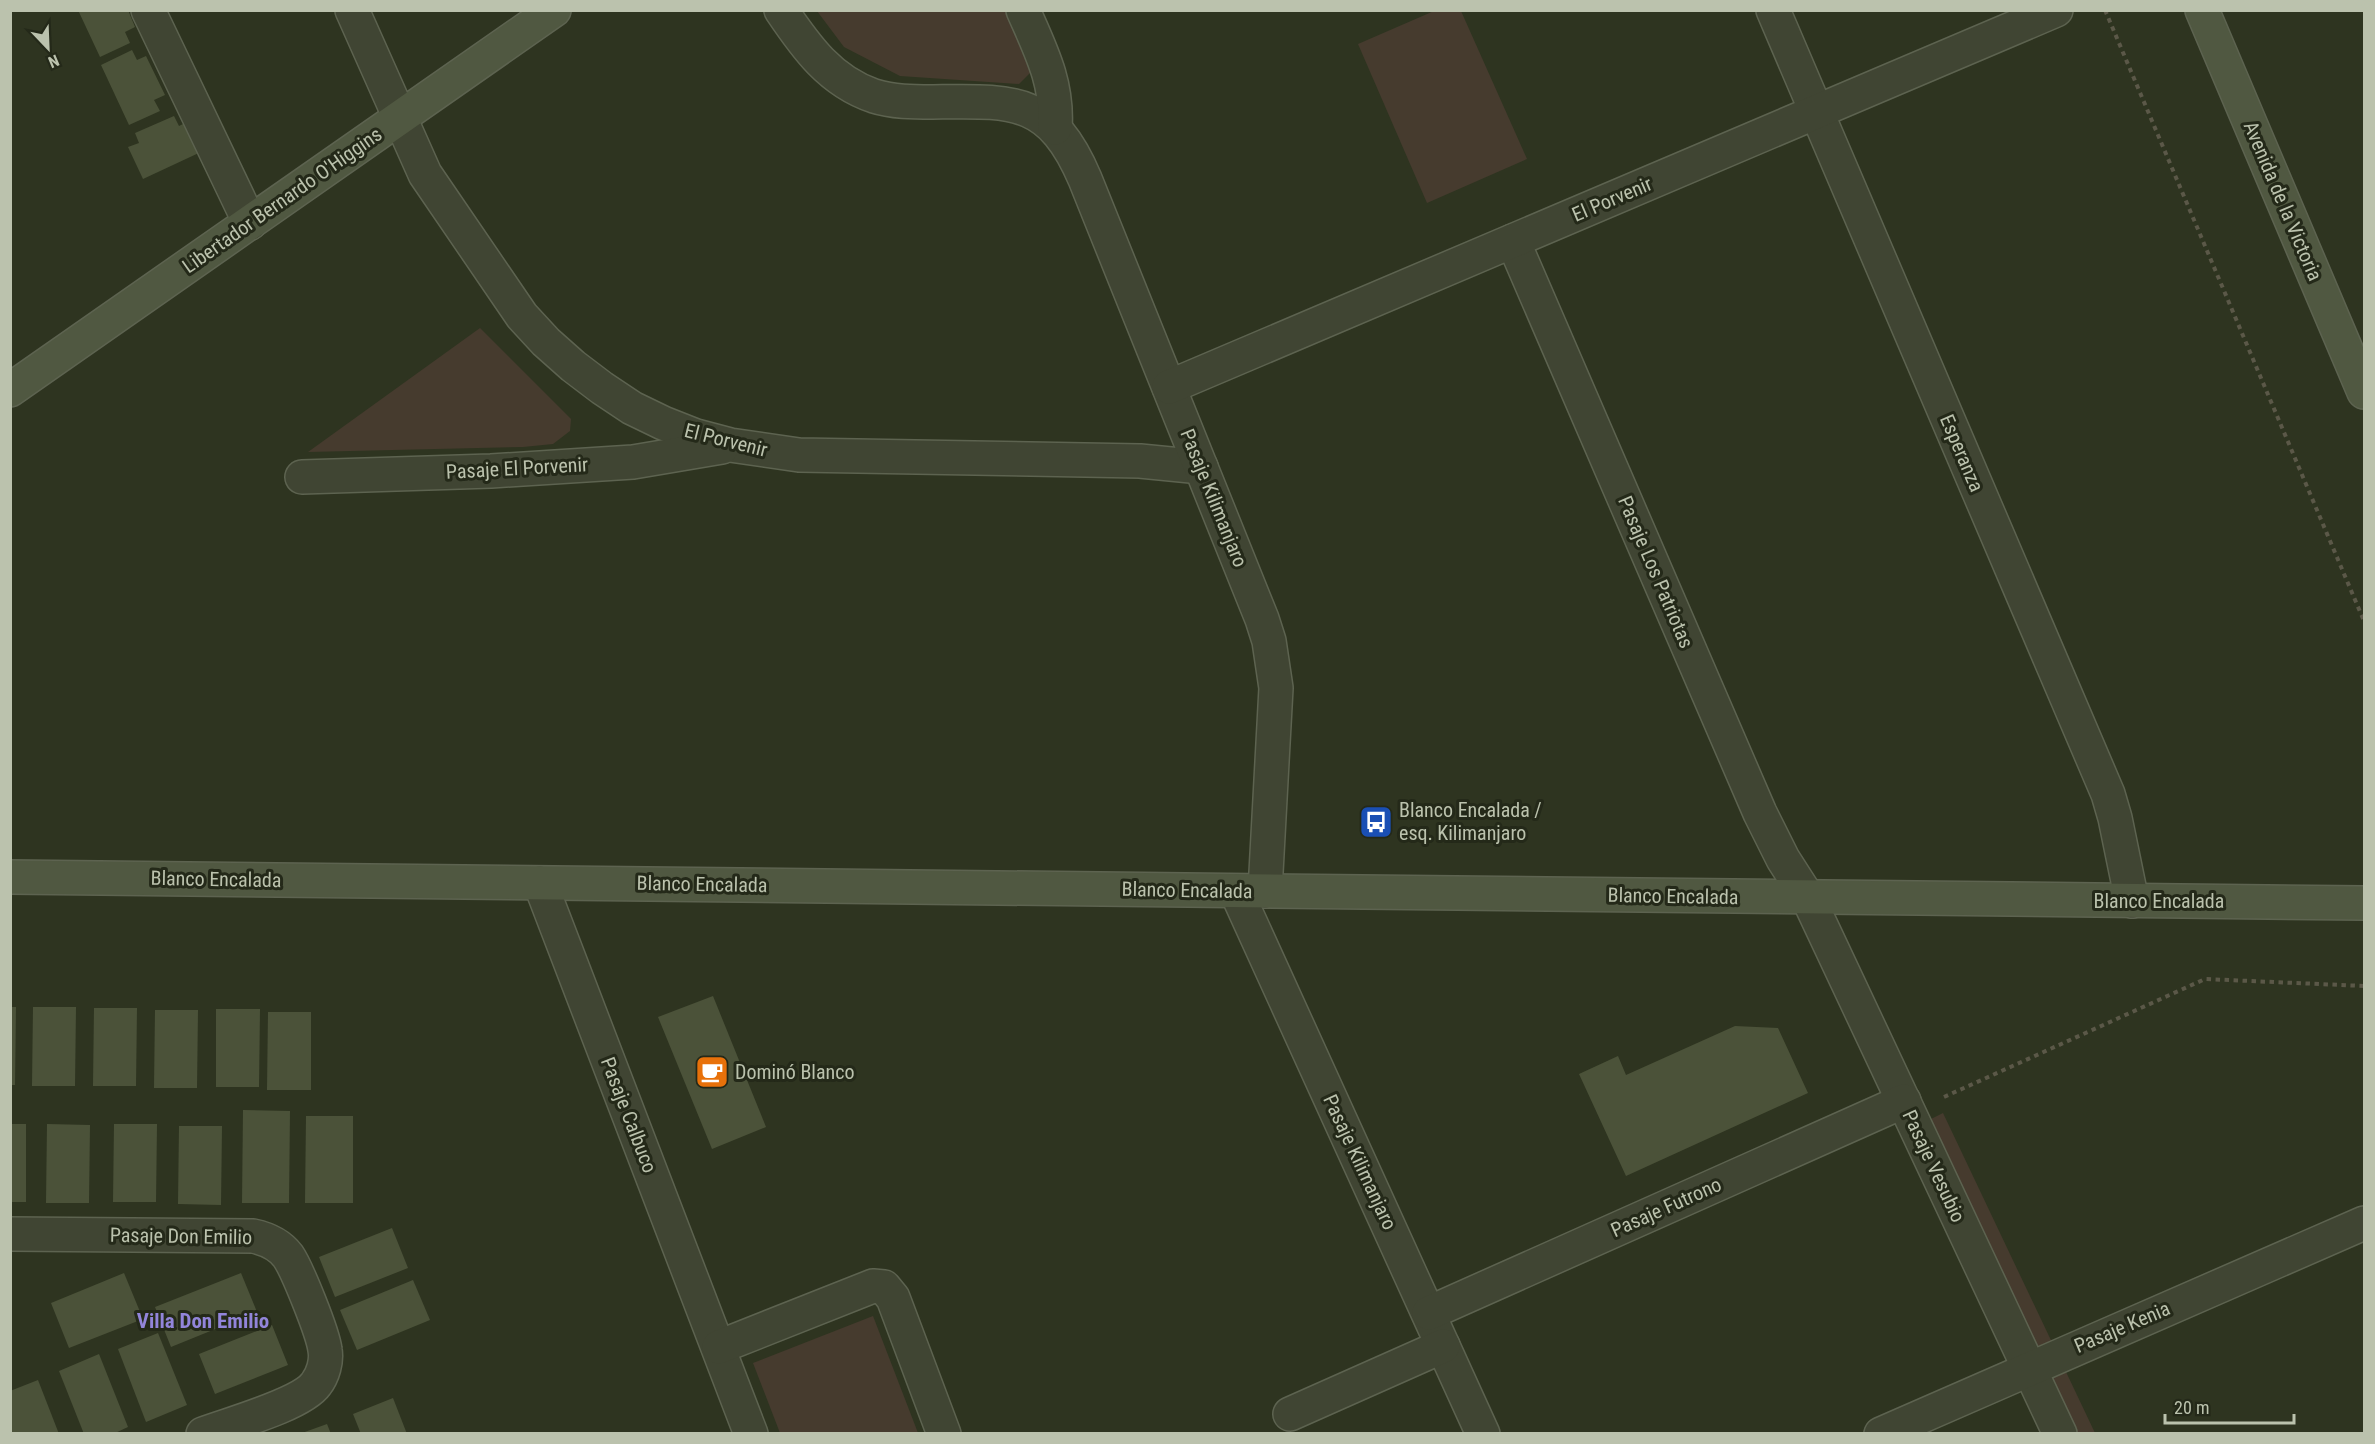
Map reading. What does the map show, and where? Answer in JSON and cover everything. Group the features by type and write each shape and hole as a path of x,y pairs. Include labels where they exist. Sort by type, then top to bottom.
{"street":[{"path":"148,10 250,223"},
{"name":"El Porvenir","path":"352,10 401,117 424,174 522,316 573,366 632,408 696,436 730,445 800,455 1140,461 1201,467"},
{"name":"Libertador Bernardo O'Higgins","path":"10,390 554,10"},
{"name":"Pasaje Kilimanjaro","path":"781,10 821,64 837,77 864,92 893,101 1002,102 1022,107 1040,116 1055,128 1068,142 1077,159 1262,619 1273,665 1275,711 1251,891 1443,1346 1483,1434"},
{"path":"1023,10 1052,81 1056,97 1055,128"},
{"name":"Esperanza","path":"1773,10 2108,794 2132,901"},
{"name":"El Porvenir","path":"1169,387 2056,10"},
{"name":"Avenida de la Victoria","path":"2202,10 2364,392"},
{"name":"Pasaje Los Patriotas","path":"1513,241 1760,813 1783,859 1808,898"},
{"name":"Pasaje El Porvenir","path":"302,477 491,471 633,462 730,445"},
{"name":"Blanco Encalada","path":"10,877 2364,903"},
{"name":"Pasaje Calbuco","path":"540,883 751,1434"},
{"name":"Pasaje Vesubio","path":"1808,898 2060,1434"},
{"name":"Pasaje Futrono","path":"1429,1313 1906,1107"},
{"name":"Pasaje Kenia","path":"1881,1434 2364,1222"},
{"name":"Pasaje Don Emilio","path":"10,1233 240,1235 265,1238 276,1244 287,1255 295,1268 326,1350 323,1373 316,1385 293,1401 203,1434"},
{"path":"719,1347 873,1286 884,1287 893,1298 944,1434"},
{"path":"1290,1414 1443,1346"}],"path":[{"path":"2105,10 2364,621"},
{"path":"1906,1107 2205,979 2364,986"}],"shaded area":[{"path":"817,11 1020,11 1042,61 1019,84 900,76 844,47"},
{"path":"1434,11 1461,11 1527,159 1427,203 1358,44"},
{"path":"480,328 571,419 570,431 553,444 523,447 308,452"},
{"path":"1943,1113 2095,1433 2068,1433 1921,1124"},
{"path":"873,1316 918,1433 780,1433 753,1363"}],"building":[{"path":"78,10 128,10 135,27 125,32 130,43 100,57"},
{"path":"132,50 137,60 146,56 165,95 154,100 160,111 129,125 101,65"},
{"path":"174,116 179,126 189,121 203,151 143,179 128,147 139,143 135,133"},
{"name":"Dominó Blanco","path":"713,996 766,1127 712,1149 658,1017"},
{"path":"10,1007 16,1007 15,1085 10,1085"},
{"path":"33,1007 76,1007 75,1086 32,1086"},
{"path":"94,1008 137,1008 136,1086 93,1086"},
{"path":"216,1009 260,1009 259,1087 216,1087"},
{"path":"155,1010 198,1010 197,1088 154,1088"},
{"path":"268,1012 311,1012 311,1090 267,1090"},
{"path":"1735,1026 1778,1028 1808,1093 1626,1176 1579,1074 1618,1056 1626,1075"},
{"path":"243,1110 290,1111 289,1203 242,1203"},
{"path":"306,1116 353,1116 353,1203 305,1203"},
{"path":"10,1124 26,1124 26,1202 10,1202"},
{"path":"47,1124 90,1125 89,1203 46,1203"},
{"path":"114,1124 157,1124 156,1202 113,1202"},
{"path":"179,1126 222,1126 221,1205 178,1204"},
{"path":"392,1228 408,1268 335,1297 319,1257"},
{"path":"124,1273 143,1319 69,1348 51,1303"},
{"path":"241,1273 257,1312 171,1347 155,1307"},
{"path":"413,1280 430,1320 357,1350 340,1310"},
{"path":"272,1325 288,1365 215,1394 199,1354"},
{"path":"158,1333 187,1405 146,1422 118,1349"},
{"path":"99,1354 128,1427 113,1434 84,1434 59,1371"},
{"path":"38,1380 59,1434 12,1434 10,1391"},
{"path":"393,1398 407,1434 361,1434 353,1414"},
{"path":"327,1424 331,1434 302,1433"}],"place":[{"name":"Blanco Encalada / esq. Kilimanjaro","path":"1376,822"},
{"name":"Dominó Blanco","path":"712,1072"}],"district":[{"name":"Villa Don Emilio","path":"203,1321"}]}
